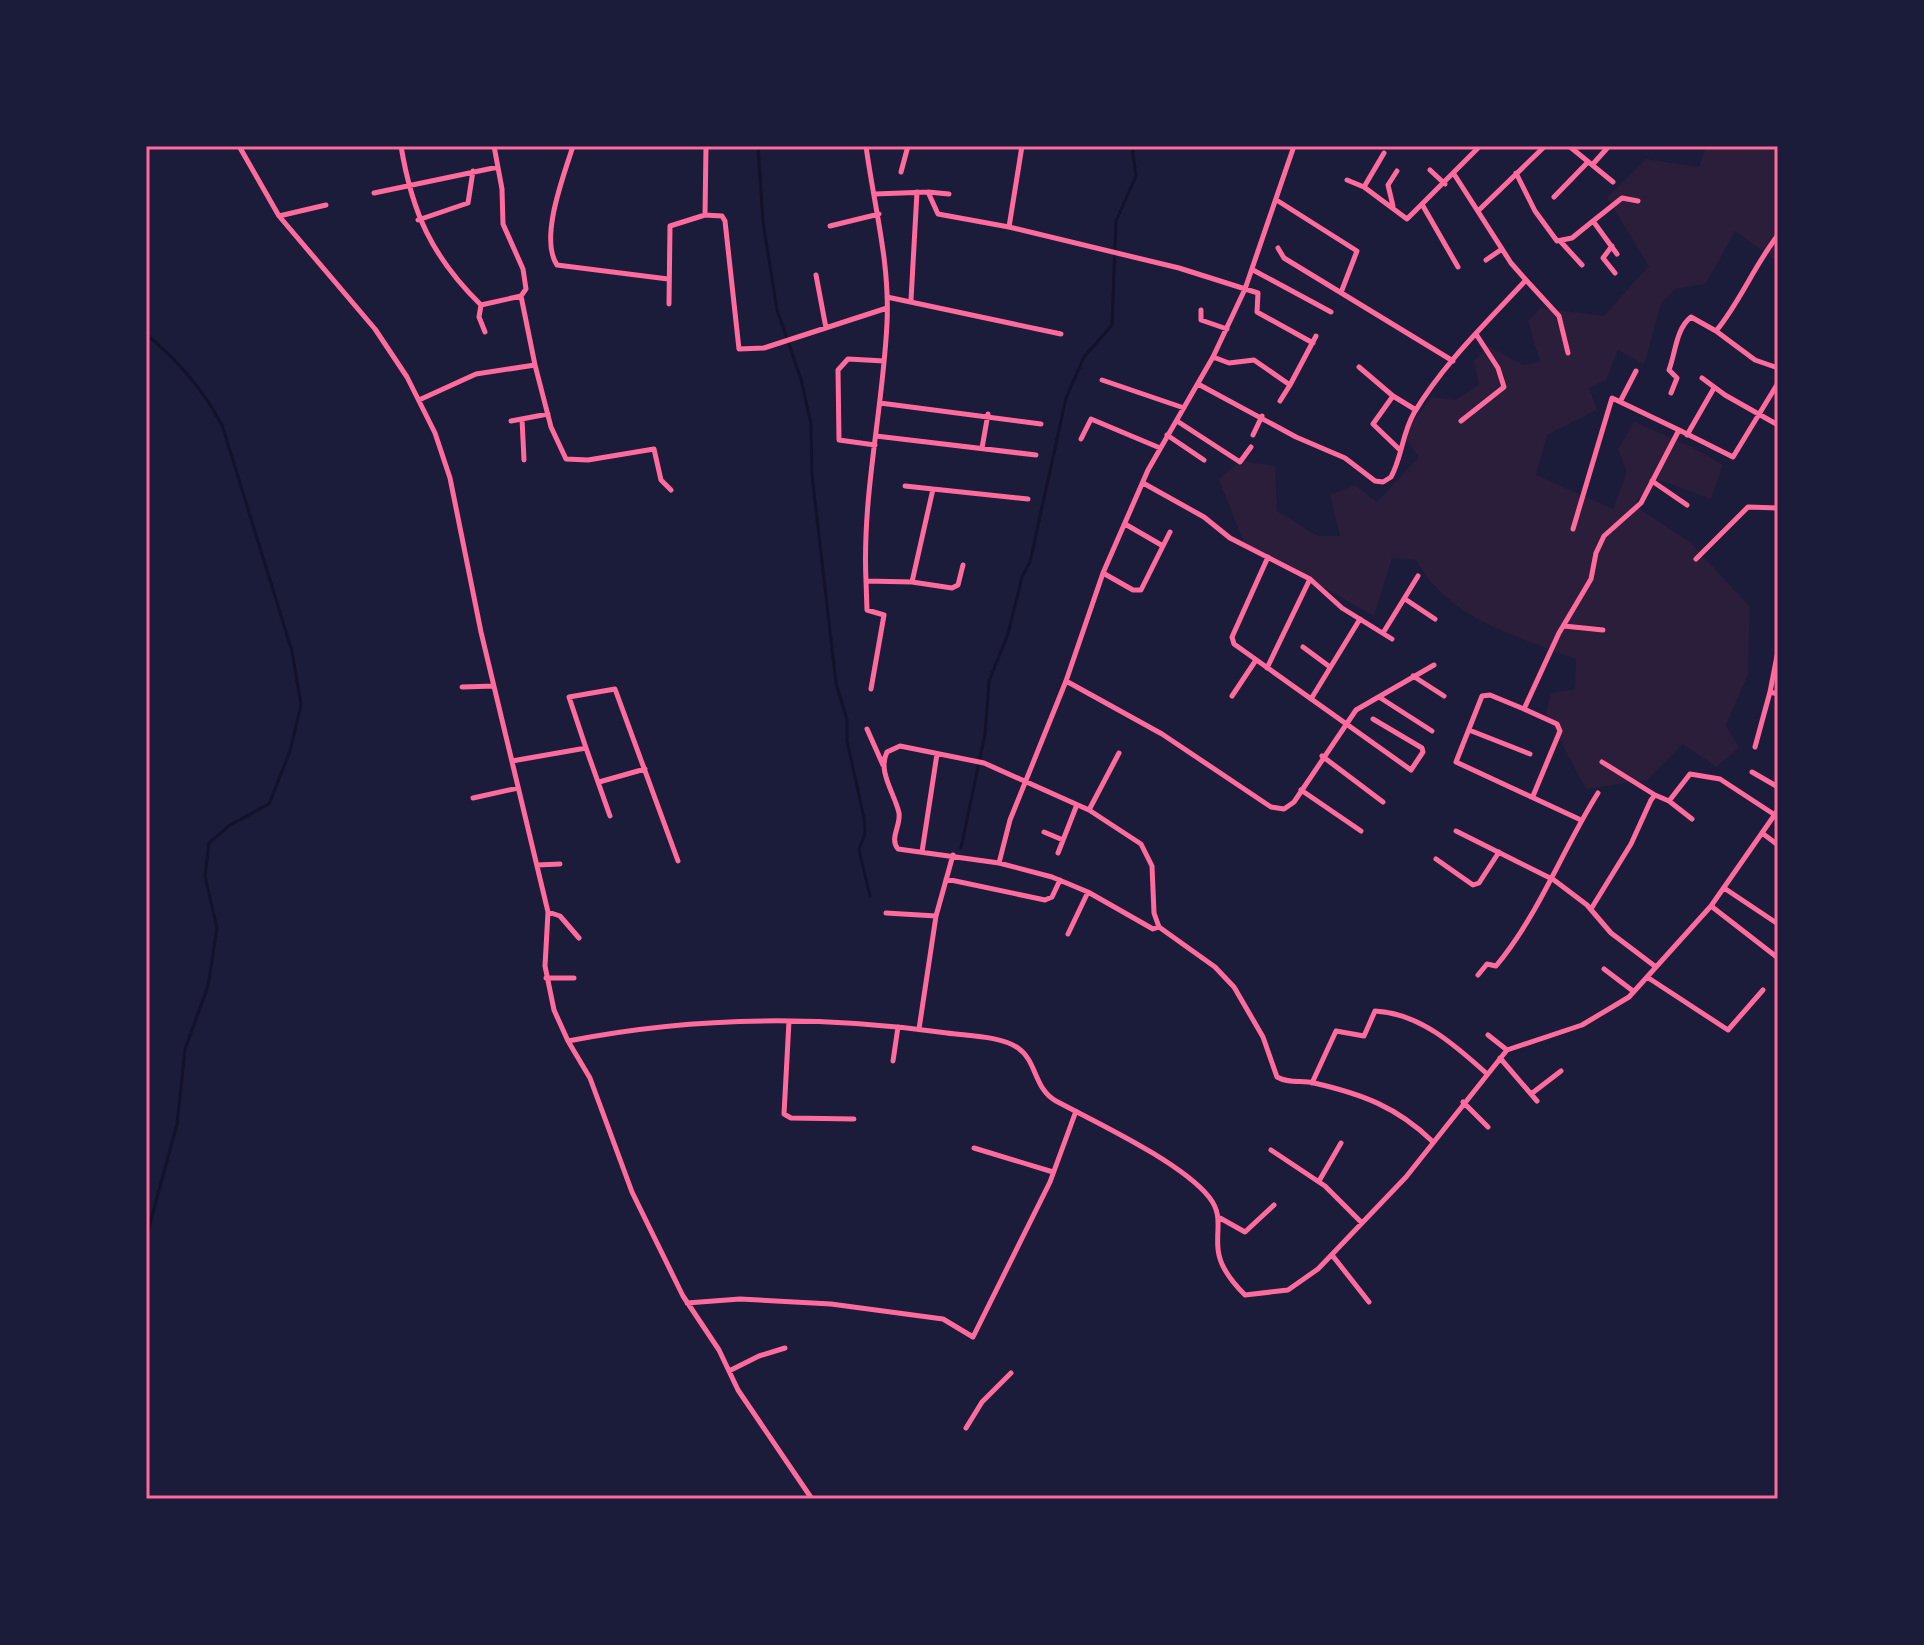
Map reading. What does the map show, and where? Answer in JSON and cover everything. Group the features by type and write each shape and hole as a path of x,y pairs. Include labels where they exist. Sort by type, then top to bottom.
{"street":[{"path":"239,146 279,216 375,329 419,400 435,433 450,478 494,686 548,912 546,978 568,1041 590,1078 632,1192 687,1303 738,1390 812,1499"},
{"path":"401,146 418,220 441,257 481,305"},
{"path":"481,305 521,296 526,289 503,224 494,146"},
{"path":"573,146 555,206 551,249 557,265 668,279"},
{"path":"705,215 706,146"},
{"path":"866,146 879,214 887,297 884,361 865,530 867,610 884,615 871,689"},
{"path":"901,172 908,146"},
{"path":"1009,227 1022,146"},
{"path":"999,863 1024,780 1066,681 1103,573 1160,448 1213,357 1245,289 1278,201 1294,146"},
{"path":"1347,180 1364,187 1407,219 1480,146"},
{"path":"1479,210 1545,146"},
{"path":"1569,146 1613,182"},
{"path":"1554,197 1609,146"},
{"path":"1364,187 1384,153"},
{"path":"374,193 498,167"},
{"path":"1430,170 1445,184"},
{"path":"418,220 468,203 473,171"},
{"path":"1393,207 1388,185 1397,171"},
{"path":"1516,173 1544,226 1582,265"},
{"path":"1454,174 1502,249 1559,316 1568,353"},
{"path":"911,300 917,192"},
{"path":"928,192 938,214 1105,250 1245,289 1259,295 1257,312 1313,343"},
{"path":"875,194 949,194"},
{"path":"1561,242 1622,198 1638,201"},
{"path":"1278,201 1357,251 1342,290"},
{"path":"279,216 326,205"},
{"path":"1423,206 1458,267"},
{"path":"830,226 879,214"},
{"path":"669,304 670,226 705,215 724,218 739,349 764,348 887,308"},
{"path":"1593,221 1617,254"},
{"path":"1716,331 1730,315 1752,270 1778,235"},
{"path":"1612,246 1603,258 1615,273"},
{"path":"1278,248 1284,258 1342,290 1453,361"},
{"path":"1486,260 1502,249"},
{"path":"1253,270 1331,312"},
{"path":"816,275 826,328"},
{"path":"1198,384 1296,437 1345,458 1380,483 1391,477 1416,410 1453,361 1526,280"},
{"path":"521,296 548,414 566,459 588,460 654,449 661,480 671,490"},
{"path":"887,297 1061,334"},
{"path":"481,305 479,315 485,332"},
{"path":"1201,310 1201,320 1227,329"},
{"path":"1671,393 1677,378 1669,370 1677,336 1691,317 1755,360 1778,368"},
{"path":"1461,421 1504,387 1498,368 1476,334"},
{"path":"1280,401 1316,336"},
{"path":"1213,357 1229,363 1254,360 1290,385"},
{"path":"875,445 839,440 838,370 848,359 884,361"},
{"path":"419,400 476,374 535,365"},
{"path":"1359,367 1393,396 1416,410"},
{"path":"1621,400 1636,371"},
{"path":"1702,378 1778,425"},
{"path":"1102,380 1184,408"},
{"path":"1573,529 1612,398 1730,458 1778,383"},
{"path":"1687,435 1714,388"},
{"path":"1393,396 1373,424 1400,450"},
{"path":"880,403 988,414 1041,424"},
{"path":"511,421 548,414"},
{"path":"982,448 988,414"},
{"path":"1253,435 1262,416"},
{"path":"522,419 524,460"},
{"path":"1081,439 1091,419 1160,448"},
{"path":"1176,421 1240,462 1251,447"},
{"path":"1524,709 1563,626 1591,579 1596,553 1604,536 1641,503 1679,430"},
{"path":"1167,435 1204,460"},
{"path":"876,436 1036,455"},
{"path":"1652,481 1687,505"},
{"path":"1143,483 1191,509 1230,538 1310,579 1333,601 1392,639"},
{"path":"905,486 1028,499"},
{"path":"912,582 933,489"},
{"path":"1696,559 1748,507 1776,508"},
{"path":"1125,524 1163,546"},
{"path":"1103,573 1138,591 1170,532"},
{"path":"1268,557 1232,637 1234,644 1411,770 1423,752 1422,748 1373,719"},
{"path":"866,581 912,582 952,588 958,585 963,565"},
{"path":"1383,633 1418,576"},
{"path":"1267,668 1310,579"},
{"path":"1405,599 1435,619"},
{"path":"1311,699 1360,619"},
{"path":"1563,626 1603,630"},
{"path":"1303,647 1330,667"},
{"path":"1755,747 1778,651"},
{"path":"1232,696 1256,660"},
{"path":"1066,681 1132,716 1271,807 1290,806 1356,710 1434,665"},
{"path":"1413,676 1444,696"},
{"path":"462,687 494,686"},
{"path":"610,816 568,698 615,689 678,861"},
{"path":"1770,692 1778,694"},
{"path":"1533,796 1560,731 1557,724 1484,695 1458,764 1581,820"},
{"path":"1379,697 1432,731"},
{"path":"867,729 899,813 895,846 901,850 999,863 1060,880 1088,892 1153,929 1159,927"},
{"path":"1469,730 1530,754"},
{"path":"883,765 887,752 894,746 984,763 1076,807 1089,810 1141,844 1149,854 1154,878 1154,913 1159,927 1215,967 1234,987 1263,1037 1277,1077 1312,1083 1391,1107 1432,1141"},
{"path":"512,761 586,748"},
{"path":"1089,810 1119,753"},
{"path":"922,852 937,754"},
{"path":"1322,756 1383,802"},
{"path":"1602,762 1669,801 1692,819"},
{"path":"599,782 645,769"},
{"path":"1752,772 1778,787"},
{"path":"568,1041 680,1022 789,1021 919,1029 981,1038 1018,1048 1044,1093 1192,1181 1211,1198 1220,1218 1221,1261 1246,1296 1291,1289 1332,1255 1406,1177 1507,1050 1582,1025 1620,1004 1711,906 1776,812 1729,784 1698,773 1685,777 1669,801"},
{"path":"473,798 518,788"},
{"path":"1301,790 1361,831"},
{"path":"1478,975 1487,964 1495,967 1502,960 1554,880 1581,820 1598,793"},
{"path":"1591,909 1631,844 1655,795"},
{"path":"1058,853 1076,807"},
{"path":"1456,831 1554,880 1591,909 1611,933 1656,967"},
{"path":"1044,832 1063,840"},
{"path":"1762,833 1778,845"},
{"path":"1436,859 1473,885 1479,883 1499,852"},
{"path":"919,1029 936,916 953,855"},
{"path":"537,865 560,864"},
{"path":"946,879 1045,900 1052,897 1060,880"},
{"path":"1724,888 1778,924"},
{"path":"1068,934 1088,892"},
{"path":"1711,906 1778,958"},
{"path":"548,912 560,916 579,938"},
{"path":"886,913 936,916"},
{"path":"1604,969 1633,991"},
{"path":"1647,977 1728,1030 1763,990"},
{"path":"546,978 574,978"},
{"path":"1312,1083 1336,1031 1364,1036 1375,1011 1402,1015 1426,1026 1486,1073"},
{"path":"789,1021 784,1114 791,1118 854,1119"},
{"path":"893,1061 898,1027"},
{"path":"1488,1035 1507,1050"},
{"path":"1500,1058 1537,1101"},
{"path":"1531,1094 1561,1071"},
{"path":"1463,1102 1488,1127"},
{"path":"687,1303 749,1299 831,1304 943,1319 973,1337 1053,1172 1076,1111"},
{"path":"1319,1181 1341,1143"},
{"path":"974,1148 1053,1172"},
{"path":"1271,1150 1319,1181 1362,1223"},
{"path":"1220,1218 1245,1232 1274,1205"},
{"path":"1332,1255 1369,1302"},
{"path":"729,1371 759,1356 785,1348"},
{"path":"966,1428 982,1402 1011,1373"}],"shaded area":[{"path":"1706,146 1778,146 1778,262 1735,231 1706,284 1675,289 1661,303 1644,365 1618,350 1606,380 1589,388 1597,410 1547,435 1536,475 1613,509 1627,472 1618,449 1634,422 1690,446 1723,465 1711,499 1659,480 1636,501 1642,511 1689,541 1750,607 1748,674 1726,725 1739,748 1716,767 1683,744 1647,780 1586,789 1546,714 1551,693 1575,689 1576,659 1507,633 1465,611 1446,597 1416,560 1392,558 1374,616 1244,543 1219,479 1241,461 1275,466 1277,511 1318,536 1340,536 1330,495 1355,485 1377,502 1419,457 1402,435 1432,397 1456,400 1479,385 1474,361 1488,346 1523,365 1540,362 1528,321 1541,308 1604,316 1649,266 1607,198 1646,159 1699,167"}],"waterway":[{"path":"758,146 763,222 777,310 801,379 811,424 812,475 836,683 847,720 847,741 864,818 865,833 859,850 870,896"},
{"path":"961,848 985,734 989,681 1008,634 1022,577 1030,562 1066,398 1084,357 1112,325 1116,221 1136,176 1132,146"},
{"path":"146,334 188,376 222,425 292,651 301,705 290,751 269,804 230,825 209,843 205,876 217,928 208,986 185,1049 177,1124 146,1238"}]}
